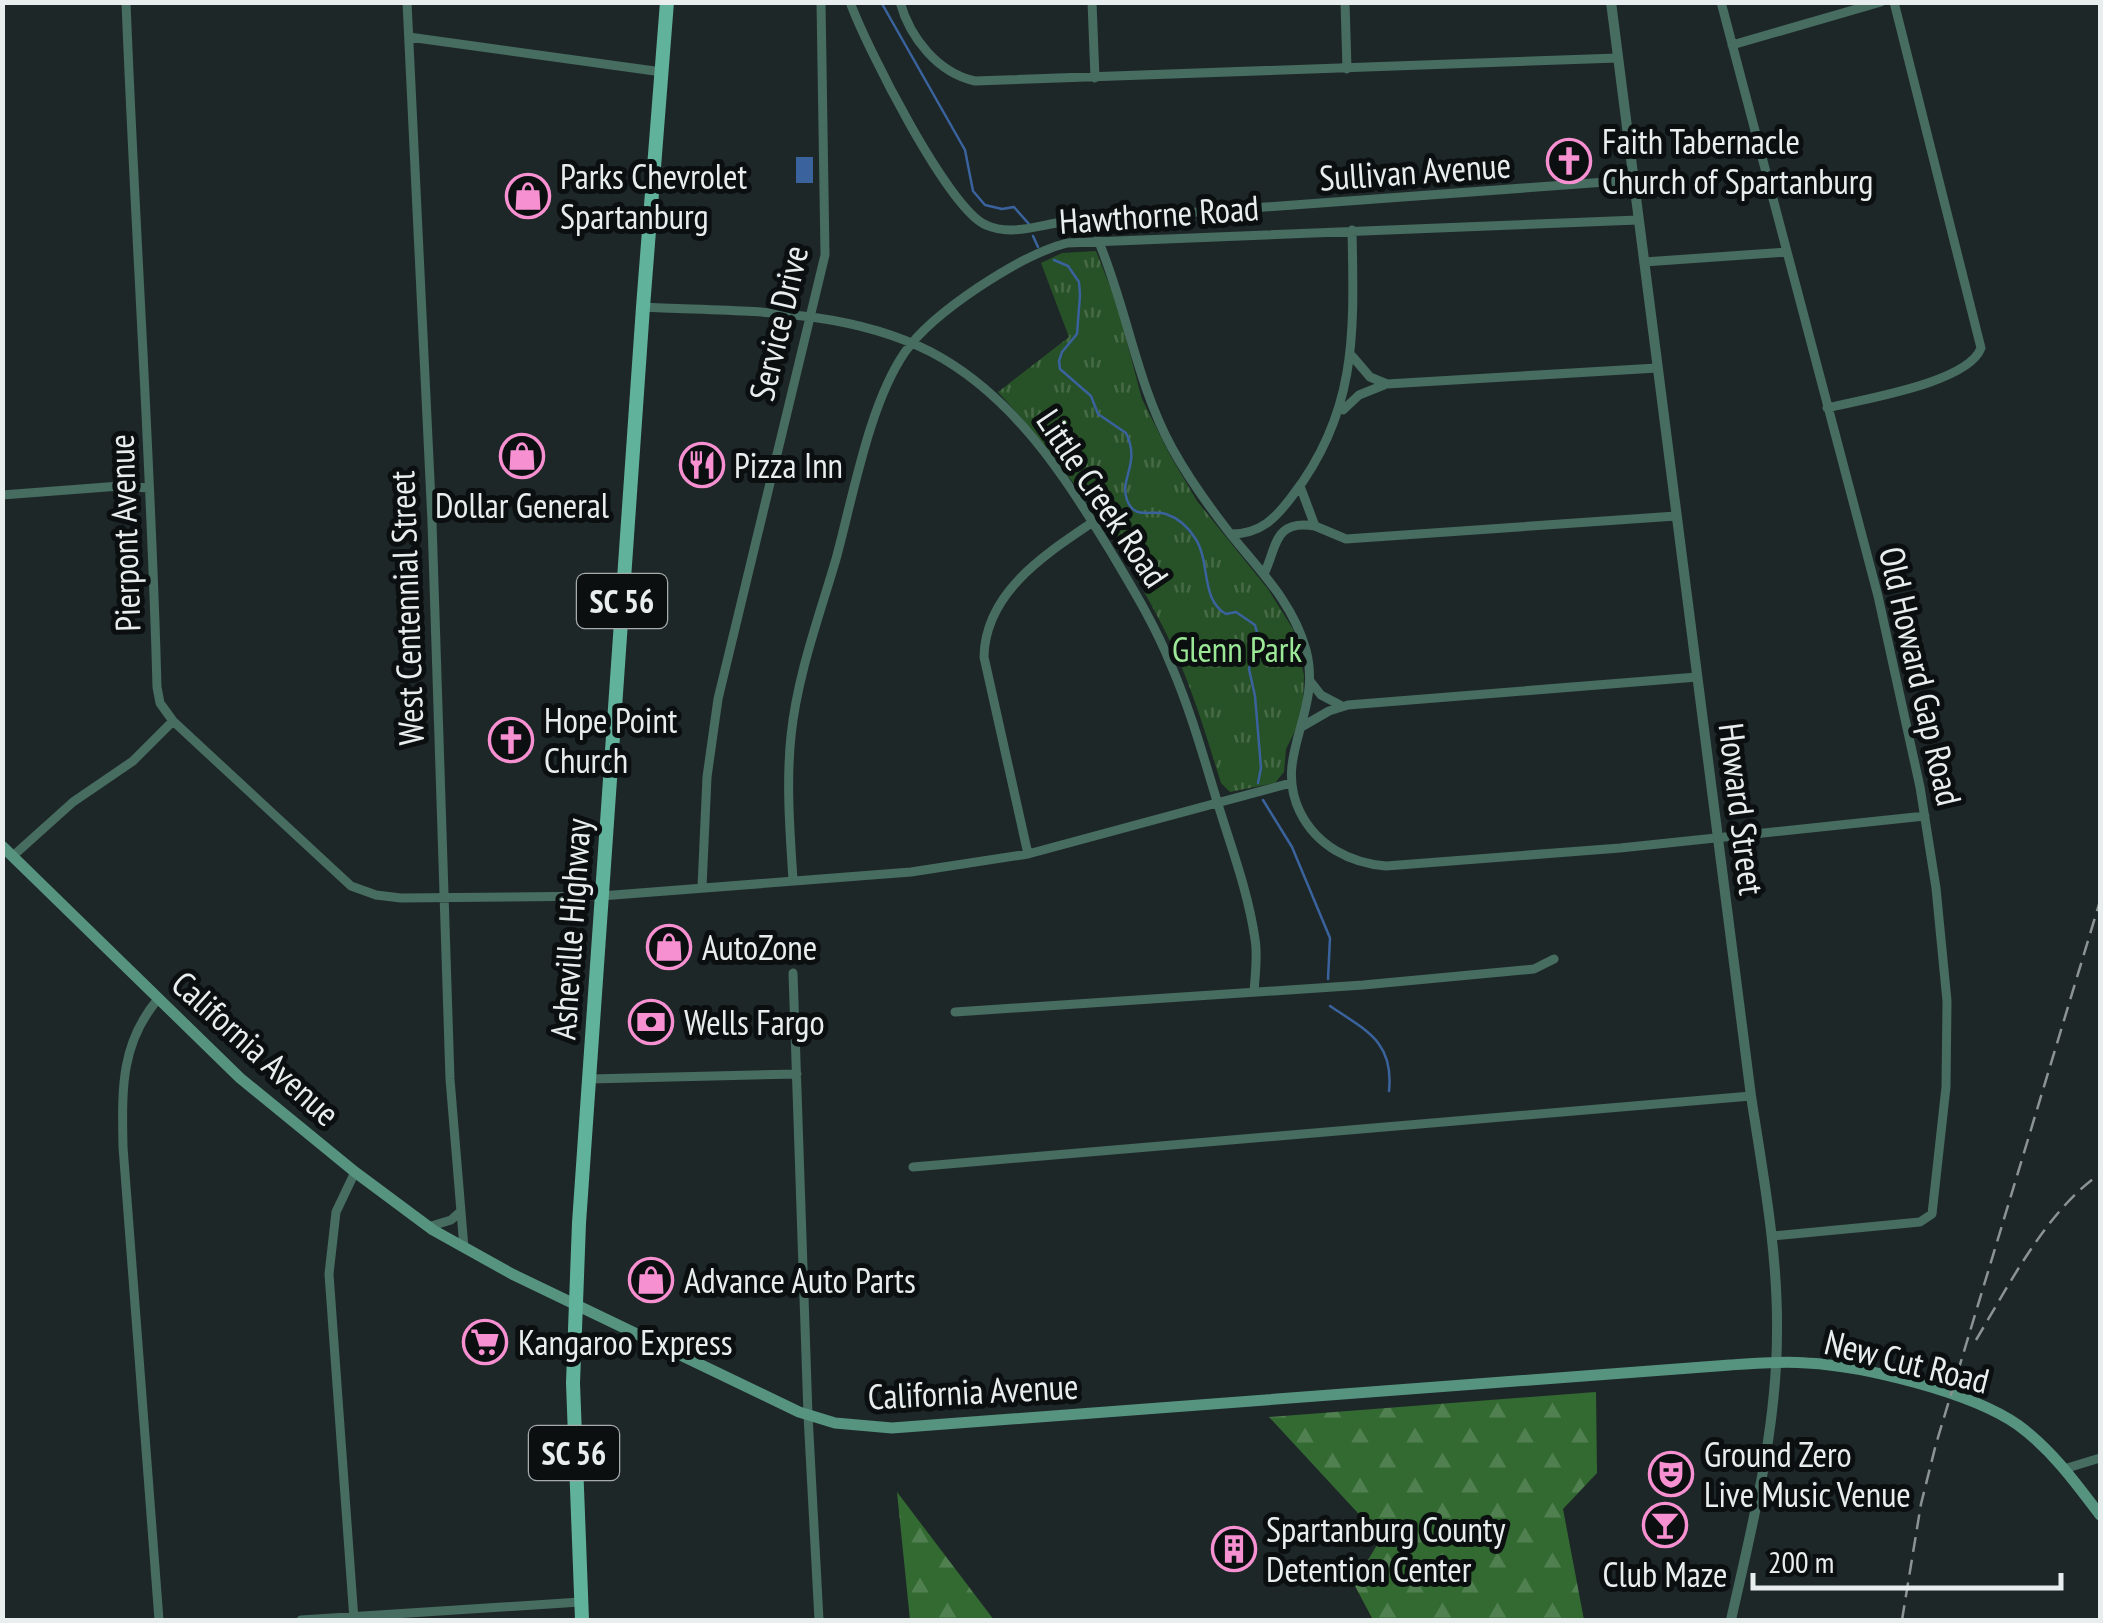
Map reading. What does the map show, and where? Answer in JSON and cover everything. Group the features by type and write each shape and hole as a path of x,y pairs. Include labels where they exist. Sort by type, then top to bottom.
{"main road":[{"name":"Asheville Highway","path":"582,1620 573,1401 575,1304 667,2"},
{"name":"California Avenue","path":"2,846 240,1078 428,1227 575,1304 759,1395 808,1415 863,1427 892,1428 1776,1362"},
{"name":"New Cut Road","path":"1776,1362 1849,1368 1982,1406 2017,1424 2064,1469 2100,1515"}],"street":[{"name":"Pierpont Avenue","path":"126,2 160,702 173,721 351,886 401,898 602,896 911,872 1028,854 1291,783"},
{"name":"West Centennial Street","path":"407,2 432,522 450,1079 464,1249"},
{"name":"Service Drive","path":"702,887 707,777 718,700 744,578 822,274 826,235 822,2"},
{"name":"Sullivan Avenue","path":"850,2 883,73 940,176 964,210 994,228 1017,230 1062,222 1633,180"},
{"path":"900,2 922,45 942,67 964,79 1095,78 1618,58"},
{"path":"1092,2 1095,78"},
{"path":"1345,2 1347,68"},
{"name":"Howard Street","path":"1611,2 1772,1236 1776,1362 1763,1472 1732,1620"},
{"name":"Old Howard Gap Road","path":"1721,2 1878,596 1925,816 1947,1001 1946,1087 1934,1209 1929,1217 1920,1222 1772,1236"},
{"path":"1732,45 1881,2"},
{"path":"1827,408 1951,376 1973,363 1980,353 1982,339 1942,201 1894,2"},
{"path":"409,37 662,72"},
{"name":"Hawthorne Road","path":"793,880 788,768 798,694 874,419 896,367 912,343 976,291 1031,254 1067,243 1638,220"},
{"path":"1231,534 1265,526 1300,486 1337,416 1352,355 1352,230"},
{"path":"1098,240 1158,420 1186,471 1283,599 1298,628 1310,681 1303,726 1291,758 1291,783 1300,812 1318,837 1342,855 1386,866 1925,816"},
{"path":"1644,262 1787,252"},
{"name":"Little Creek Road","path":"643,307 812,316 863,326 912,343 966,373 1000,400 1046,455 1093,522 1138,597 1170,662 1196,730 1242,879 1256,943 1254,992"},
{"path":"1352,355 1370,378 1387,384"},
{"path":"1337,416 1359,396 1387,384 1657,368"},
{"path":"2,495 120,486 149,488"},
{"path":"1300,486 1315,526"},
{"path":"1264,574 1279,536 1300,525 1315,526 1346,539 1676,516"},
{"path":"1028,854 993,704 984,640 1004,595 1044,558 1093,522"},
{"path":"1303,726 1343,706 1697,677"},
{"path":"1310,681 1327,700 1343,706"},
{"path":"14,856 73,802 133,761 173,721"},
{"path":"954,1012 1534,969 1554,959"},
{"path":"794,973 808,1415 819,1620"},
{"path":"158,999 132,1040 122,1088 123,1146 160,1620"},
{"path":"590,1079 797,1074"},
{"path":"913,1168 1752,1096"},
{"path":"354,1619 330,1274 336,1212 355,1172"},
{"path":"428,1227 451,1220 461,1211"},
{"path":"2064,1469 2100,1458"},
{"path":"301,1620 580,1602"}],"green space":[{"name":"Glenn Park","path":"1096,251 1116,301 1142,399 1170,455 1197,501 1268,589 1293,629 1304,675 1303,703 1286,749 1284,772 1275,783 1230,792 1221,783 1182,668 1130,567 1090,506 998,392 1069,337 1041,263 1062,253"},
{"path":"1596,1392 1597,1473 1563,1509 1584,1620 1373,1620 1354,1584 1381,1538 1269,1417"},
{"path":"897,1492 994,1620 910,1620"}],"water":[{"path":"796,157 813,157 813,183 796,183"}],"waterway":[{"path":"881,2 965,150 973,191 985,205 1014,207 1029,224"},
{"path":"1033,236 1038,247"},
{"path":"1054,260 1068,266 1079,282 1080,295 1077,334 1062,352 1060,369 1091,396 1098,414 1126,433 1131,462 1125,492 1130,506 1139,512 1166,514 1186,527 1200,548 1212,599 1226,614 1236,612 1255,625 1258,636 1249,669 1261,768 1258,783"},
{"path":"1263,800 1292,847 1330,938 1328,979"},
{"path":"1330,1006 1366,1031 1382,1049 1389,1091"}],"railway":[{"path":"1902,1620 1921,1504 1936,1444 2100,901"},
{"path":"1976,1340 2046,1228 2100,1174"}],"place":[{"name":"Faith Tabernacle Church of Spartanburg","path":"1569,161"},
{"name":"Parks Chevrolet Spartanburg","path":"528,196"},
{"name":"Dollar General","path":"522,456"},
{"name":"Pizza Inn","path":"702,465"},
{"name":"Hope Point Church","path":"511,740"},
{"name":"AutoZone","path":"669,947"},
{"name":"Wells Fargo","path":"651,1022"},
{"name":"Advance Auto Parts","path":"651,1280"},
{"name":"Kangaroo Express","path":"485,1342"},
{"name":"Ground Zero Live Music Venue","path":"1671,1474"},
{"name":"Club Maze","path":"1665,1525"},
{"name":"Spartanburg County Detention Center","path":"1234,1549"}]}
